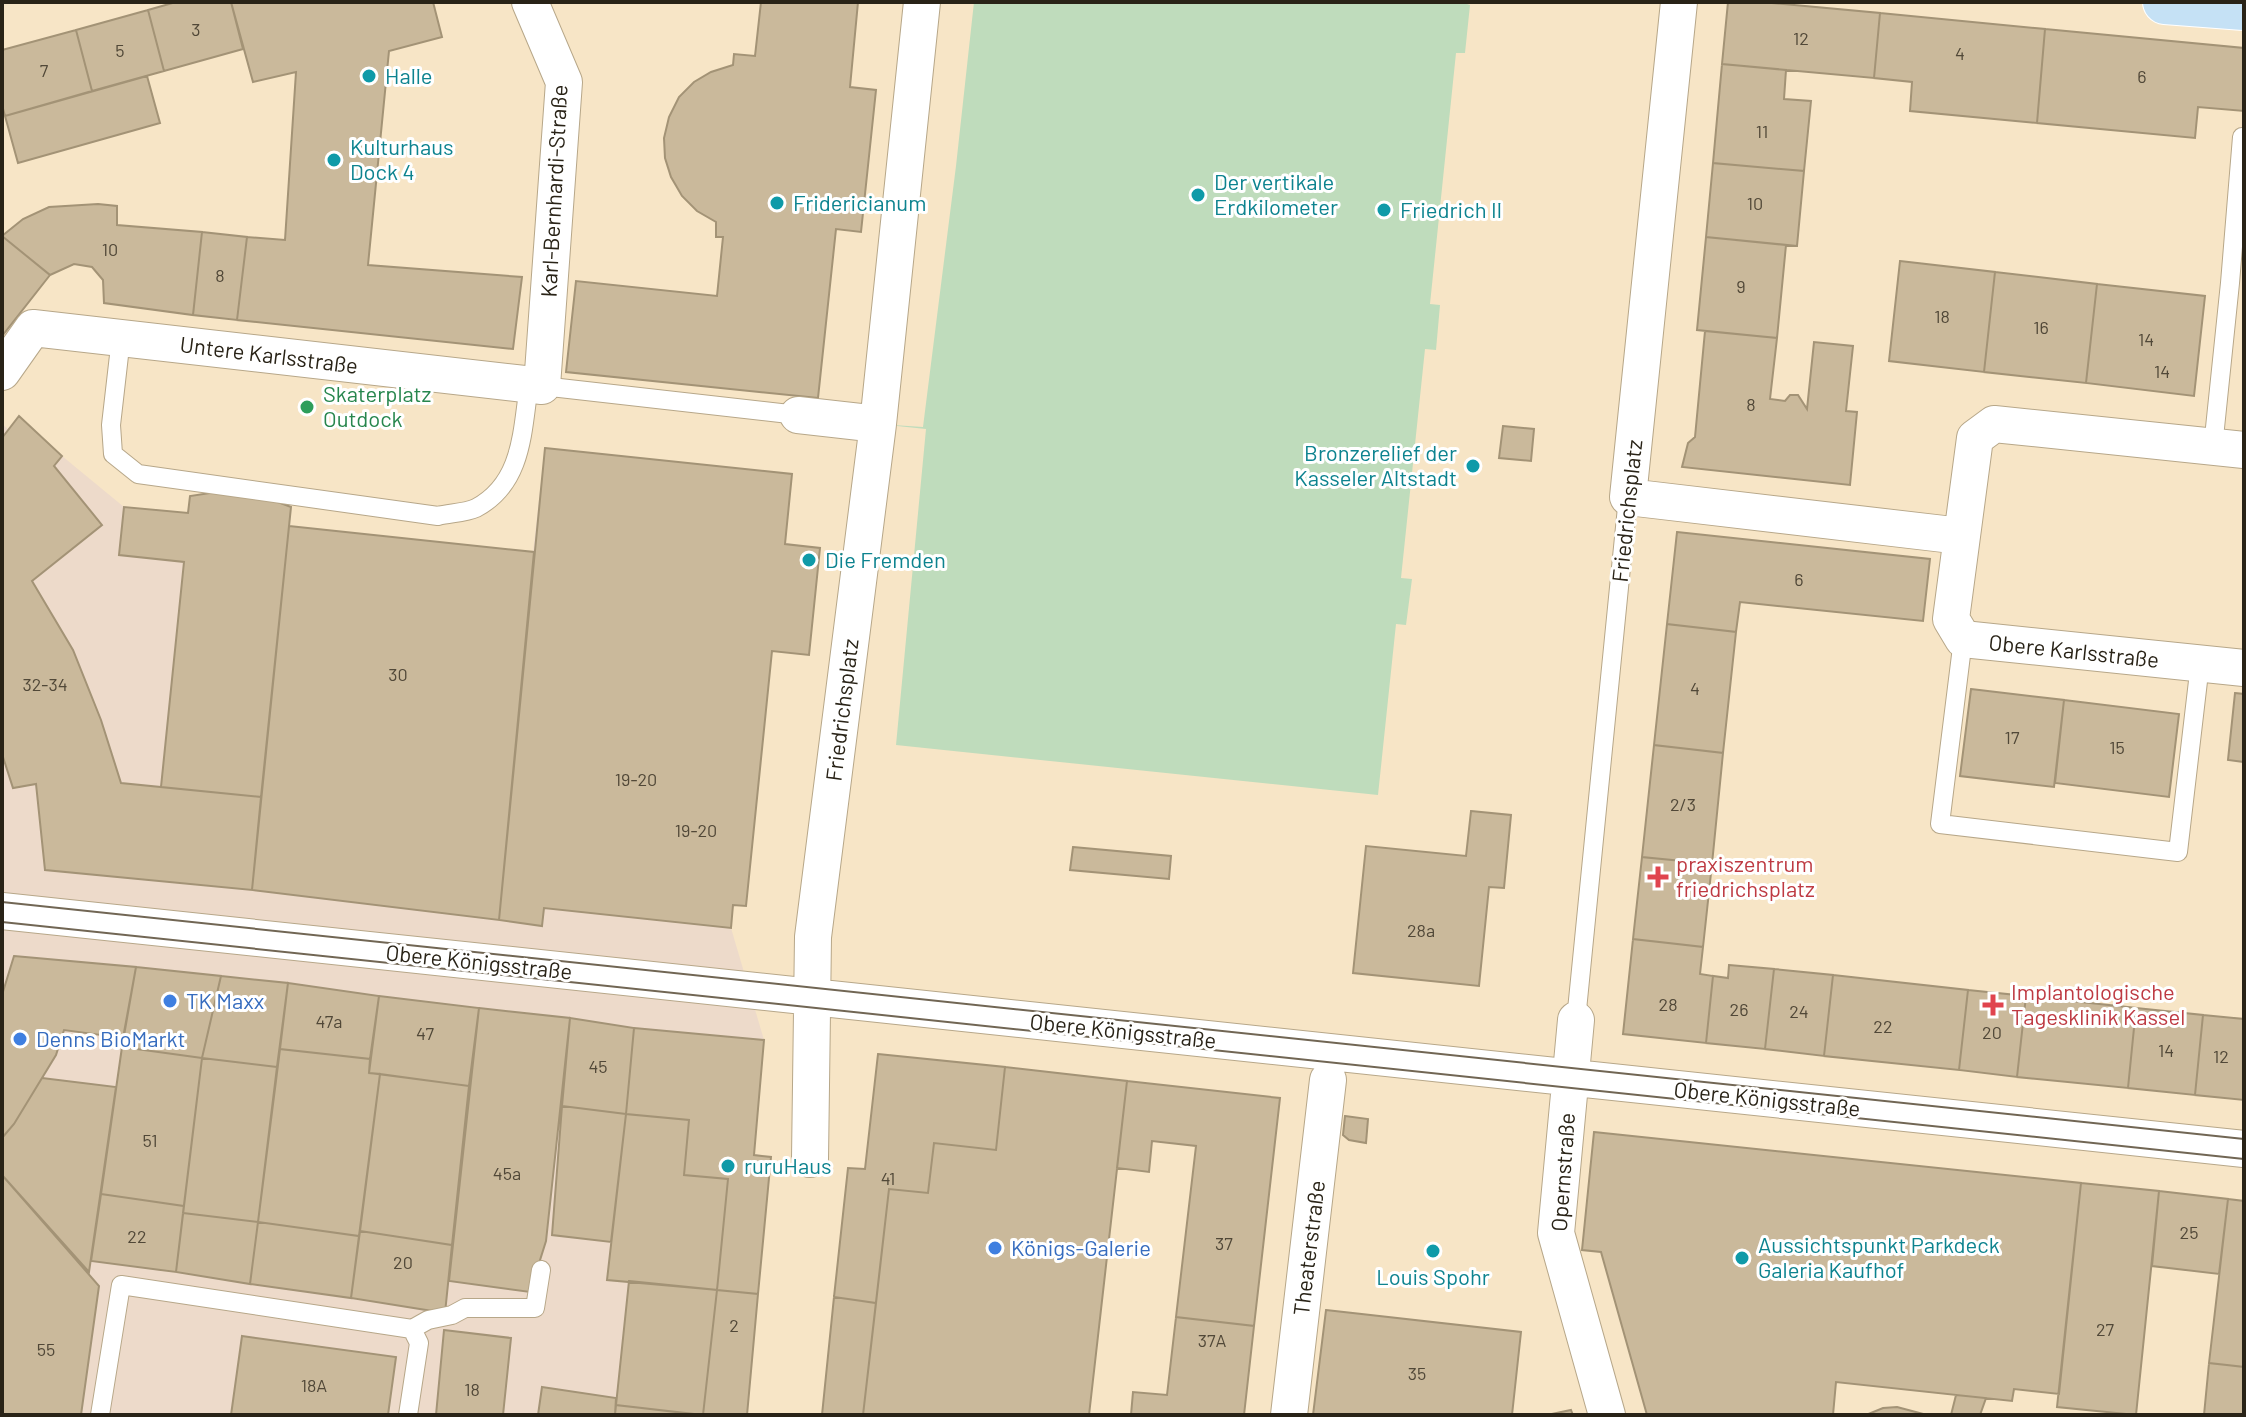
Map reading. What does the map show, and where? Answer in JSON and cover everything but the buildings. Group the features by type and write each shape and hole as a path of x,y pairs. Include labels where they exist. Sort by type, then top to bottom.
{"main road":[{"path":"2165,2 2244,8"}],"street":[{"name":"Karl-Bernhardi-Straße","path":"530,2 564,82 535,386"},
{"name":"Friedrichsplatz","path":"810,1159 813,937 878,424 922,2"},
{"name":"Friedrichsplatz","path":"1628,497 1679,2"},
{"name":"Untere Karlsstraße","path":"2,372 33,328 535,386"},
{"path":"798,415 878,424"},
{"name":"Obere Karlsstraße","path":"2228,448 1994,424 1975,438 1951,619 1963,639 2244,668"},
{"path":"1628,497 1961,536"},
{"name":"Obere Königsstraße","path":"2,911 2244,1149"},
{"name":"Opernstraße","path":"1576,1020 1556,1233 1607,1415"},
{"name":"Theaterstraße","path":"1289,1415 1328,1080"}],"lane":[{"path":"2228,448 2230,283 2242,137"},
{"path":"121,338 111,425 113,454 138,474 438,516 473,509 495,494 515,468 535,386"},
{"name":"Untere Karlsstraße","path":"535,386 798,415"},
{"name":"Friedrichsplatz","path":"1576,1020 1628,497"},
{"path":"1963,639 1940,824 2178,852 2200,664"},
{"path":"100,1415 121,1285 412,1329 428,1320 452,1315 465,1308 535,1308 541,1270"},
{"path":"408,1415 419,1343 412,1329"}],"shaded area":[{"path":"19,416 124,507 187,513 190,496 223,491 257,494 291,507 290,526 533,552 545,448 792,474 785,543 820,548 809,655 772,651 746,906 733,905 731,928 764,1040 754,1154 771,1157 747,1415 2,1415 2,424 8,429"}],"green space":[{"path":"974,2 1461,2 1470,5 1465,53 1456,53 1430,304 1440,305 1436,350 1425,349 1401,578 1412,579 1406,625 1396,624 1378,795 896,745 926,429 878,424 923,427"}],"tram line":[{"path":"2,902 2244,1139"},
{"path":"2,922 2244,1159"}],"place":[{"name":"Halle","path":"369,76"},
{"name":"Kulturhaus Dock 4","path":"334,160"},
{"name":"Der vertikale Erdkilometer","path":"1198,195"},
{"name":"Fridericianum","path":"777,203"},
{"name":"Friedrich II","path":"1384,210"},
{"name":"Skaterplatz Outdock","path":"307,407"},
{"name":"Bronzerelief der Kasseler Altstadt","path":"1473,466"},
{"name":"Die Fremden","path":"809,560"},
{"name":"praxiszentrum friedrichsplatz","path":"1658,877"},
{"name":"TK Maxx","path":"170,1001"},
{"name":"Implantologische Tagesklinik Kassel","path":"1993,1005"},
{"name":"Denns BioMarkt","path":"20,1039"},
{"name":"ruruHaus","path":"728,1166"},
{"name":"Königs-Galerie","path":"995,1248"},
{"name":"Louis Spohr","path":"1433,1251"},
{"name":"Aussichtspunkt Parkdeck Galeria Kaufhof","path":"1742,1258"}]}
